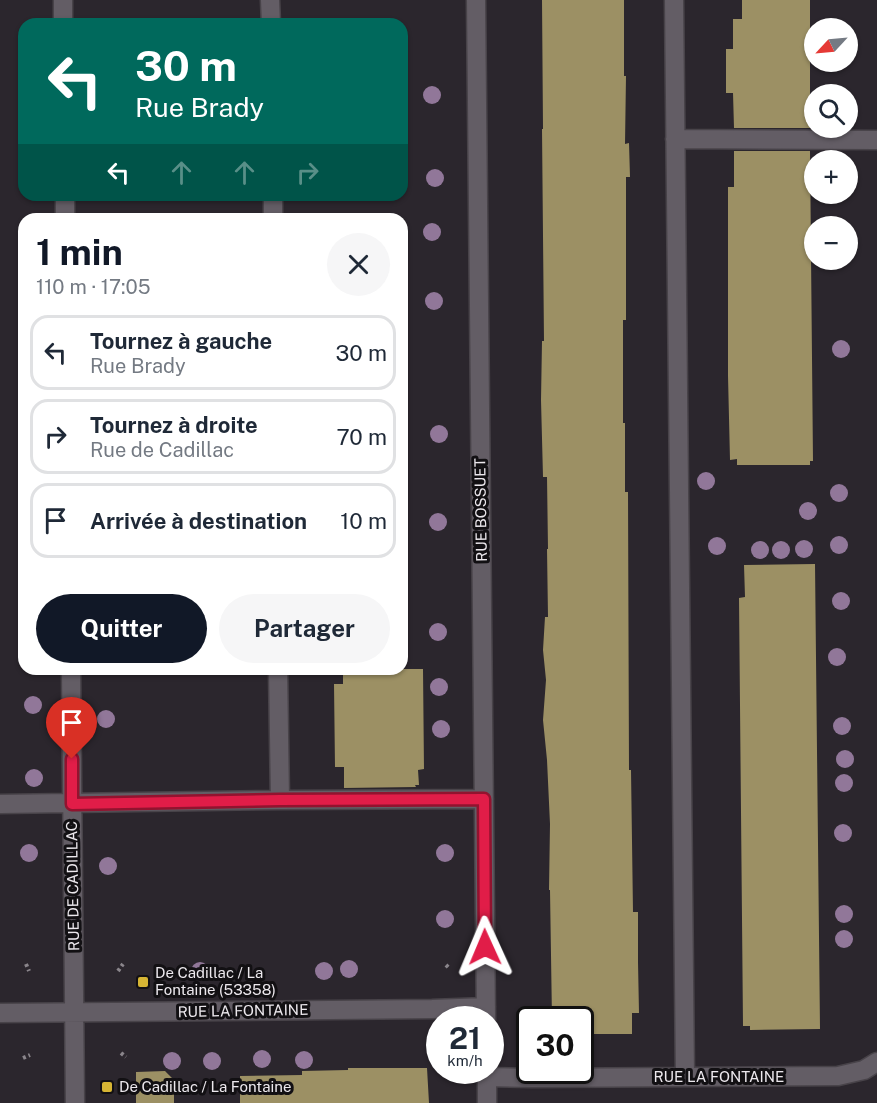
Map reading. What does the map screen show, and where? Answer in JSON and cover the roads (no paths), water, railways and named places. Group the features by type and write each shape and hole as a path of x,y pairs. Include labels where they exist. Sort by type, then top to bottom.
{"street":[{"path":"63,0 63,18"},
{"path":"270,0 270,18"},
{"name":"RUE BOSSUET","path":"476,0 486,1006"},
{"path":"674,0 684,1077"},
{"path":"675,139 877,140"},
{"name":"RUE DE CADILLAC","path":"71,675 75,1103"},
{"path":"278,675 280,800"},
{"path":"0,804 484,799"},
{"name":"RUE LA FONTAINE","path":"0,1013 426,1010"},
{"name":"RUE LA FONTAINE","path":"504,1074 684,1077 838,1076 864,1070 877,1062"},
{"path":"487,1084 487,1103"}],"place":[{"name":"De Cadillac / La Fontaine (53358)","path":"143,982"},
{"name":"De Cadillac / La Fontaine","path":"107,1087"}]}
